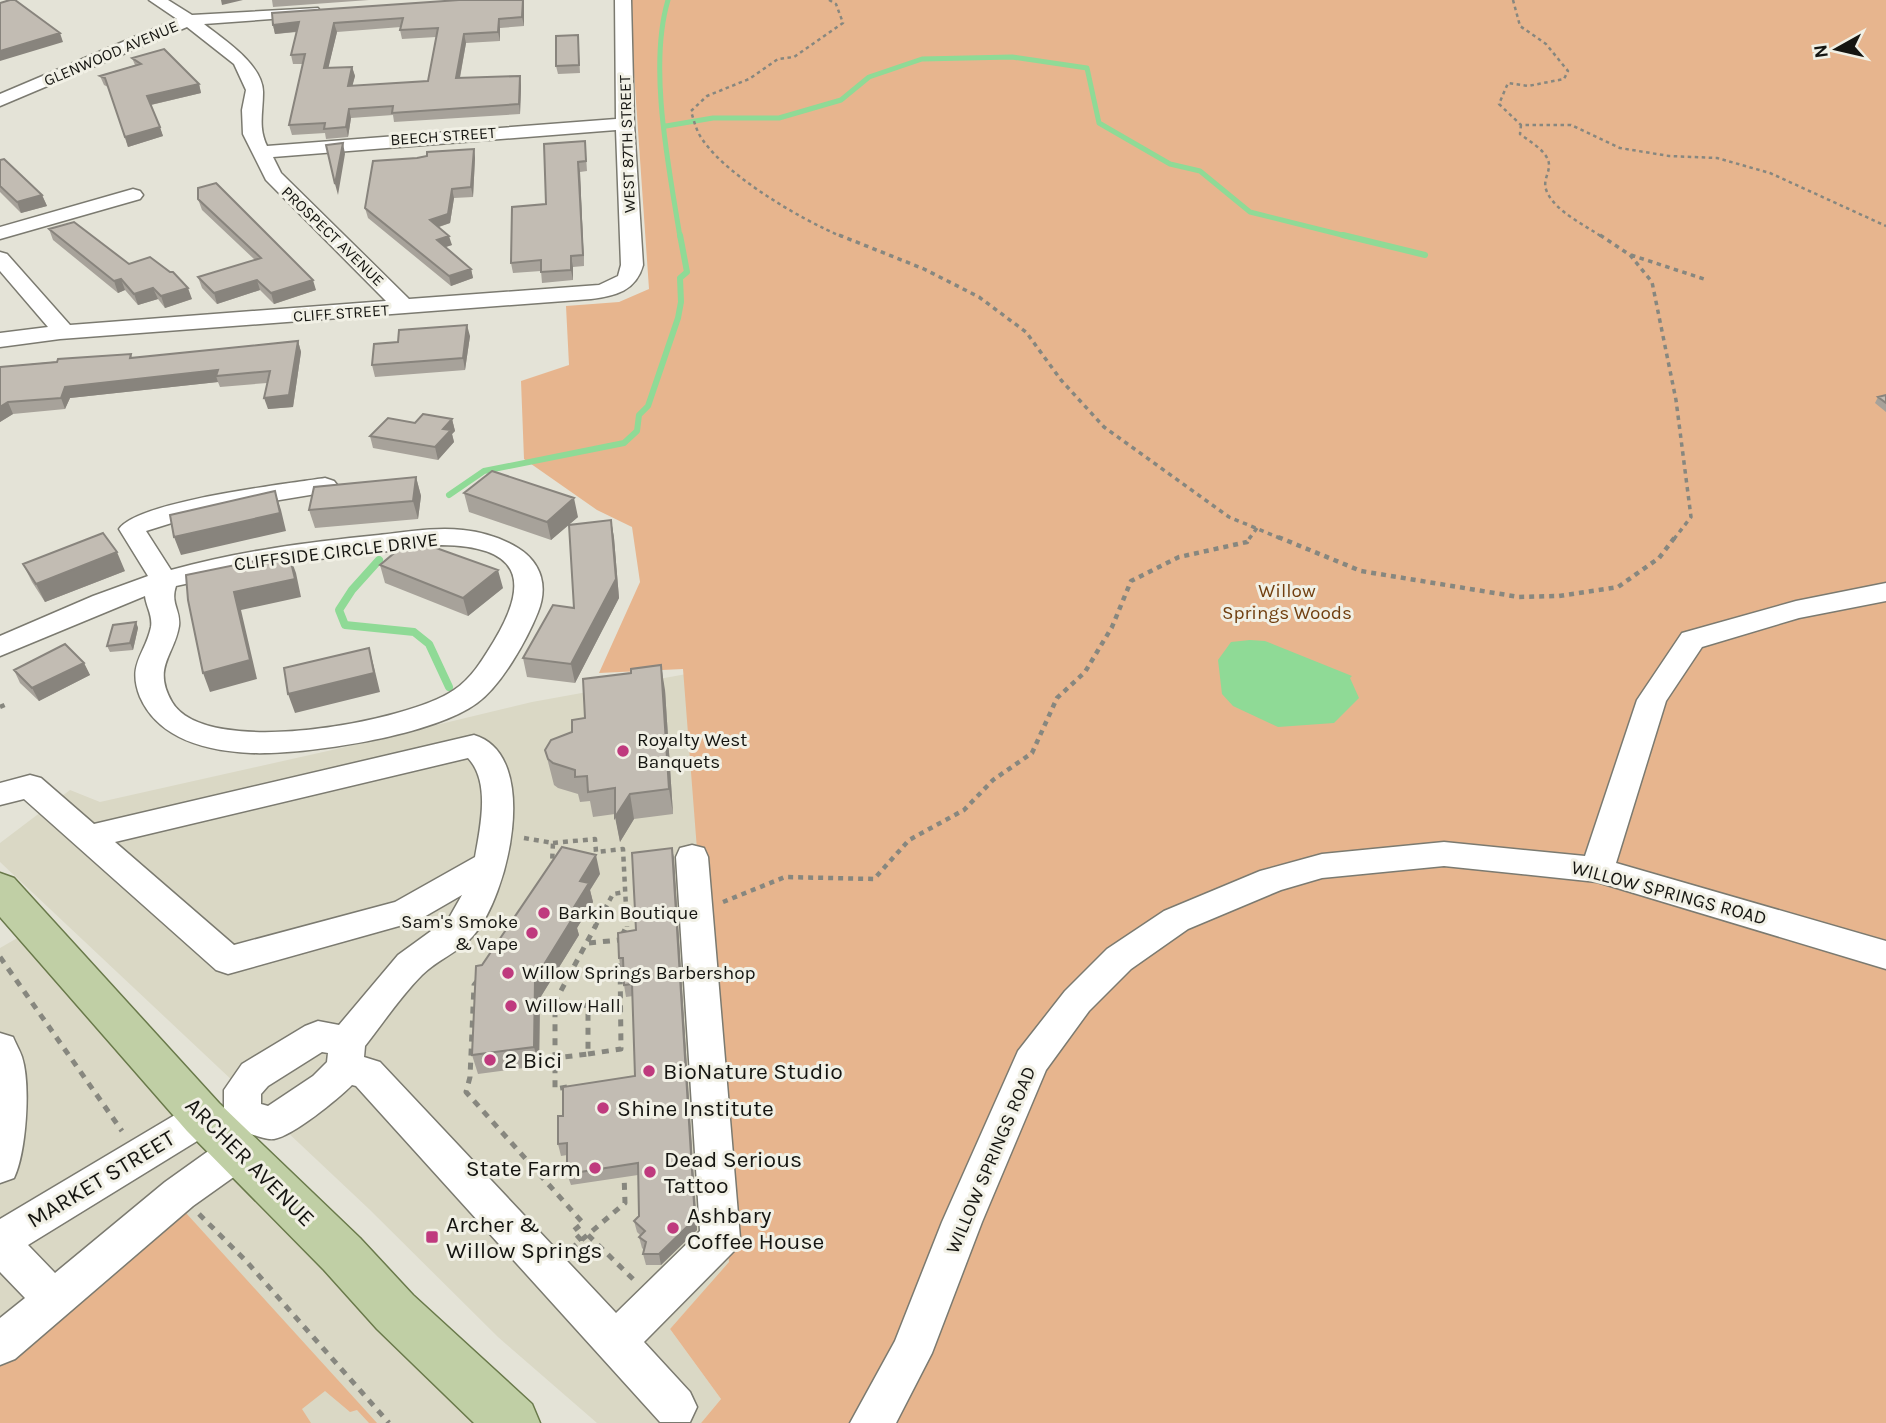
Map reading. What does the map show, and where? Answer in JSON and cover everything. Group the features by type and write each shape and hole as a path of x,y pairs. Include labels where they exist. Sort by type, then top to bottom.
{"main road":[{"name":"ARCHER AVENUE","path":"0,889 476,1401 513,1423"}],"street":[{"name":"PROSPECT AVENUE","path":"157,0 189,20 241,61 255,90 251,110 252,134 273,176 286,192 405,308"},
{"name":"WEST 87TH STREET","path":"622,285 628,280 632,265 625,124 623,0"},
{"name":"GLENWOOD AVENUE","path":"0,101 189,20 326,10"},
{"name":"BEECH STREET","path":"262,152 625,124"},
{"path":"0,233 133,195"},
{"path":"0,258 58,323 60,332"},
{"name":"CLIFF STREET","path":"0,340 60,332 583,293 622,285"},
{"path":"164,581 132,529 140,523 205,505 325,486"},
{"name":"CLIFFSIDE CIRCLE DRIVE","path":"0,647 164,581 276,556 370,544 453,537 478,540 507,552 521,562 529,575 531,590 529,605 522,619 486,677 475,690 458,702 432,712 327,738 270,744 229,741 200,734 168,717 158,702 150,682 150,663 164,627 164,615 158,598 164,581"},
{"path":"1597,870 1652,701 1692,640 1796,610 1886,592"},
{"path":"88,837 474,746 490,762 496,789 493,848 474,905 461,927 410,965 326,1087 272,1123 225,1129"},
{"path":"0,794 30,786 228,960 405,912 493,848"},
{"name":"WILLOW SPRINGS ROAD","path":"872,1423 911,1353 962,1222 1031,1062 1077,1001 1119,959 1176,920 1272,880 1322,866 1444,854 1597,870 1886,955"},
{"path":"614,1342 720,1238 692,858"},
{"path":"0,1345 172,1199 225,1129 243,1090 255,1075 318,1036 367,1073 675,1407"},
{"path":"0,1048 7,1075 0,1166"},
{"name":"MARKET STREET","path":"55,1301 0,1243 45,1212 144,1156 225,1129"}],"path":[{"path":"829,0 836,4 843,23 794,57 778,59 749,79 706,96 691,111 699,134 732,171 809,223 924,269 979,298 1026,332 1061,380 1104,427 1229,517 1361,571 1519,597 1559,596 1618,587 1659,558 1691,517 1676,400 1652,282 1630,255"},
{"path":"1513,0 1520,26 1546,44 1568,71 1564,79 1528,86 1508,83 1499,104 1521,125 1571,125 1620,148 1669,156 1717,158 1770,173 1886,226"},
{"path":"1521,125 1520,134 1545,154 1549,165 1544,179 1547,192 1565,212 1630,255 1707,280"},
{"path":"696,913 785,877 874,878 909,840 964,810 993,780 1032,753 1057,698 1084,672 1112,627 1131,581 1179,557 1247,542 1257,528"},
{"path":"0,707 9,703"},
{"path":"493,848 595,839 596,852 623,849 627,928 619,940 621,1049 555,1058"},
{"path":"545,875 552,865 553,843"},
{"path":"570,1087 555,1089 555,1002 613,894 625,892"},
{"path":"588,943 619,940"},
{"path":"0,957 127,1138"},
{"path":"481,975 474,985 470,1077 466,1092 583,1223 573,1231 582,1241 625,1203 624,1168"},
{"path":"555,1009 588,1005 587,1054"},
{"path":"194,1209 247,1262 389,1423"},
{"path":"588,1235 657,1302"}],"shaded area":[{"path":"1265,641 1352,676 1350,678 1359,698 1334,723 1278,727 1233,706 1222,694 1218,660 1231,642"},
{"path":"692,673 752,1238 670,1329 721,1399 701,1423 597,1423 498,1337 369,1209 0,862 0,843 70,790 100,802 532,702"},
{"path":"26,933 489,1423 0,1423 0,948"}],"green space":[{"name":"Willow Springs Woods","path":"629,0 1886,0 1886,1423 701,1423 721,1399 670,1329 729,1262 683,669 599,673 640,582 632,527 597,510 524,459 521,381 569,365 566,306 619,302 649,289"},
{"path":"186,1213 377,1423 369,1423 357,1410 350,1412 325,1391 302,1409 311,1423 0,1423 0,1360"}],"building":[{"path":"15,0 60,33 0,51 0,3"},
{"path":"459,0 523,0 522,17 499,19 498,32 464,34 456,78 520,76 519,104 392,113 393,106 349,109 346,127 324,129 325,123 289,125 305,54 291,55 299,22 273,25 272,13","holes":["403,18 400,30 438,28 428,81 348,86 352,67 324,68 334,23"]},
{"path":"578,35 579,65 556,66 556,36"},
{"path":"164,49 199,84 147,96 160,127 125,137 105,78 100,76 141,64 132,58"},
{"path":"585,141 586,161 578,162 583,255 571,256 571,270 541,272 541,260 511,263 512,207 546,204 544,144"},
{"path":"343,143 335,184 326,145"},
{"path":"474,149 471,187 452,189 448,214 430,220 449,236 437,240 471,269 449,276 365,208 373,161 417,158 427,156 427,152"},
{"path":"4,159 42,195 17,202 0,186 0,160"},
{"path":"216,183 313,280 271,293 257,280 214,293 198,277 261,258 198,199 198,188"},
{"path":"74,222 129,264 150,257 173,272 188,288 161,296 153,288 134,294 121,279 114,281 49,229"},
{"path":"467,325 463,358 372,365 374,344 398,342 399,330"},
{"path":"298,341 289,395 264,398 270,371 216,376 218,370 65,387 61,398 8,402 0,407 0,367 57,362 58,359 131,354 130,358"},
{"path":"1886,395 1886,403 1878,397"},
{"path":"423,414 452,419 443,429 451,430 435,447 370,436 388,418 415,423"},
{"path":"492,471 574,498 547,522 464,493"},
{"path":"416,477 413,501 309,510 314,487"},
{"path":"275,491 280,513 174,537 170,515"},
{"path":"611,520 616,579 571,664 523,658 553,605 574,608 569,525"},
{"path":"103,533 117,552 36,584 23,564"},
{"path":"411,539 498,570 463,598 380,565"},
{"path":"289,554 295,579 234,592 250,660 203,673 188,600 186,575"},
{"path":"136,622 130,643 107,646 113,625"},
{"path":"65,644 84,663 32,688 14,670"},
{"path":"369,648 374,673 288,694 284,668"},
{"name":"Royalty West Banquets","path":"661,665 669,789 630,794 615,817 615,788 588,792 587,776 575,777 575,770 553,763 548,759 545,750 551,740 572,732 572,720 585,718 583,679 631,673 631,669"},
{"path":"562,847 596,855 580,881 589,883 569,915 574,916 535,979 534,1047 472,1055 476,966 482,965"},
{"path":"672,848 695,1219 659,1254 643,1254 646,1242 639,1237 645,1231 634,1221 639,1216 638,1163 567,1174 567,1143 558,1144 558,1116 563,1116 563,1087 635,1076 632,984 624,985 623,958 619,958 618,933 636,930 632,853"}],"waterway":[{"path":"668,0 662,27 660,86 666,149 680,237"},
{"path":"666,126 713,118 779,118 841,100 869,77 922,59 1012,57 1087,68 1099,123 1170,164 1200,171 1250,212 1350,237"},
{"path":"449,495 484,471 624,443 637,431 639,415 648,406 678,318 681,302 680,278 687,272 680,235"},
{"path":"1343,235 1425,255"},
{"path":"379,560 352,590 339,610 345,625 414,632 429,644 449,687"}],"place":[{"name":"Royalty West Banquets","path":"623,751"},
{"name":"Barkin Boutique","path":"544,913"},
{"name":"Sam's Smoke & Vape","path":"532,933"},
{"name":"Willow Springs Barbershop","path":"508,973"},
{"name":"Willow Hall","path":"511,1006"},
{"name":"2 Bici","path":"490,1060"},
{"name":"BioNature Studio","path":"649,1071"},
{"name":"Shine Institute","path":"603,1108"},
{"name":"State Farm","path":"595,1168"},
{"name":"Dead Serious Tattoo","path":"650,1172"},
{"name":"Ashbary Coffee House","path":"673,1228"},
{"name":"Archer & Willow Springs","path":"432,1237"}]}
